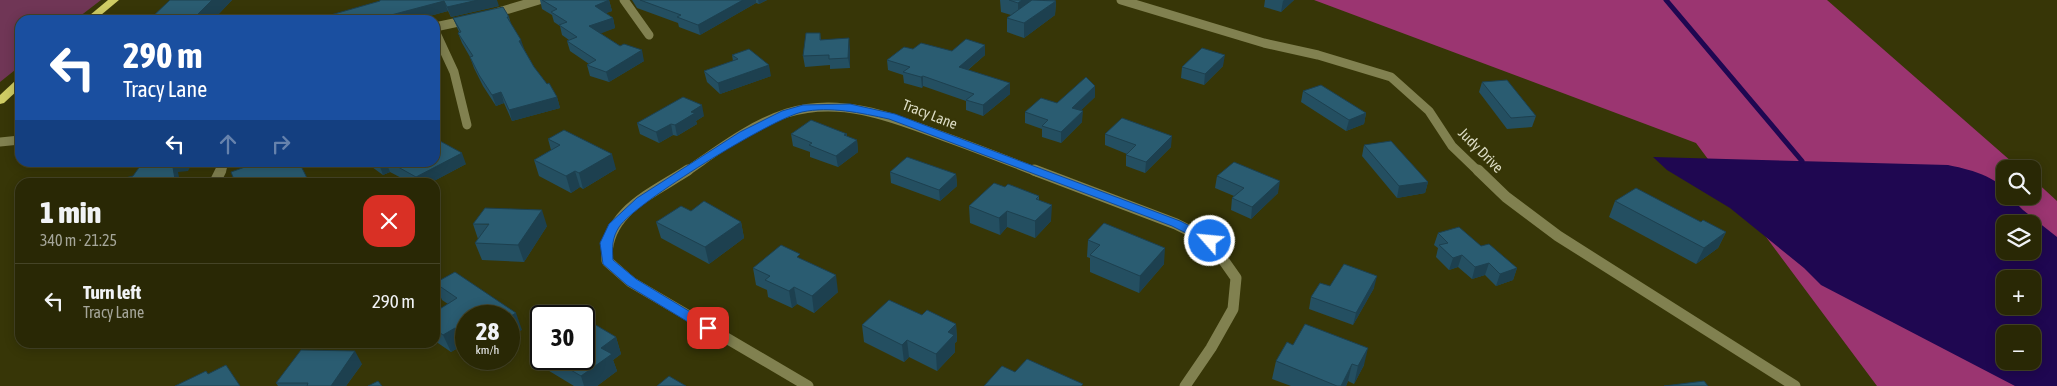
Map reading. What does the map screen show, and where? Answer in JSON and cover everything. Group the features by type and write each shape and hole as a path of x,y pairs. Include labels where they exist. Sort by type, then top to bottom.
{"main road":[{"path":"96,15 114,0"},
{"path":"0,101 15,87"}],"street":[{"path":"440,28 539,0"},
{"path":"624,0 649,35"},
{"name":"Judy Drive","path":"1121,0 1264,43 1318,55 1390,77 1429,111 1452,146 1506,197 1558,236 1605,267 1795,386"},
{"path":"440,40 454,72 467,125"},
{"name":"Tracy Lane","path":"808,386 632,282 607,261 606,243 615,224 641,200 744,135 786,114 803,108 829,107 850,108 892,117 1176,224 1210,241 1236,278 1233,309 1211,348 1185,386"},
{"path":"0,142 15,140"},
{"path":"216,178 222,167"}],"shaded area":[{"path":"0,0 101,0 82,15 15,15 15,70 0,82"},
{"path":"1314,0 1827,0 2010,160 1996,160 1996,205 2041,205 2041,186 2057,201 2057,386 1877,386 1696,143"},
{"path":"1653,157 1948,165 1982,174 1996,183 1996,205 2018,205 2029,215 1996,215 1996,260 2041,260 2041,224 2057,237 2057,386 2015,386 1821,285 1804,268 1730,208 1667,170"}],"building":[{"path":"170,0 212,0 197,15 154,15"},
{"path":"478,0 447,7 444,1 391,15 331,15 380,1"},
{"path":"542,0 609,0 595,6 613,18 589,26 620,46 624,44 642,50 606,72 587,65 596,60 567,41 577,37 559,25 567,22 551,12 557,9"},
{"path":"640,0 743,0 698,25 677,17 681,15"},
{"path":"1009,0 1022,0 1018,3"},
{"path":"1032,0 1056,1 1024,23 1007,18"},
{"path":"503,7 534,67 547,84 549,83 557,97 509,110 501,92 492,95 479,75 470,57 473,56 458,33 461,32 453,18"},
{"path":"806,33 820,33 820,40 849,38 848,58 829,59 829,55 803,56"},
{"path":"966,39 985,45 959,67 1010,83 983,105 966,100 974,94 923,76 903,72 910,67 887,60 904,47 913,49 921,43 952,51"},
{"path":"1202,48 1225,55 1205,74 1182,67"},
{"path":"749,49 769,65 718,83 704,71 738,59 732,55"},
{"path":"1086,77 1095,86 1072,108 1083,111 1061,132 1042,126 1048,120 1025,112 1041,98 1057,103"},
{"path":"1507,80 1536,116 1511,118 1482,82"},
{"path":"1321,85 1366,113 1349,120 1303,91"},
{"path":"683,97 702,105 691,112 695,113 675,125 671,124 656,132 637,123"},
{"path":"1122,118 1172,136 1146,162 1126,155 1136,145 1105,134"},
{"path":"811,120 847,134 844,135 857,140 836,156 809,145 812,143 791,134"},
{"path":"564,130 612,154 579,173 575,171 566,176 534,160 560,145 548,139"},
{"path":"440,141 462,153 440,164"},
{"path":"1391,141 1428,182 1399,186 1364,145"},
{"path":"907,157 956,174 939,190 890,172"},
{"path":"1234,162 1280,181 1252,207 1232,198 1244,188 1217,176"},
{"path":"139,167 173,167 175,178 125,178 133,176"},
{"path":"245,167 302,167 307,178 233,178 231,172"},
{"path":"398,167 435,167 416,177"},
{"path":"994,183 1005,187 1008,184 1039,196 1036,199 1052,205 1035,221 1007,211 999,218 969,206"},
{"path":"1636,188 1701,222 1703,220 1726,232 1704,248 1615,201"},
{"path":"704,201 741,222 705,247 656,222 681,206 691,211"},
{"path":"485,208 542,210 518,245 475,243 489,224 473,224"},
{"path":"1104,223 1165,248 1140,276 1090,255 1100,245 1088,240"},
{"path":"1459,227 1481,246 1489,244 1517,268 1500,274 1489,263 1475,267 1462,255 1453,258 1439,245 1448,243 1438,233"},
{"path":"781,245 800,254 797,257 836,275 812,296 794,287 789,291 765,280 770,276 753,268"},
{"path":"1344,264 1377,276 1356,313 1311,297 1320,283 1330,286"},
{"path":"455,272 504,305 455,305 455,328 443,335 440,333 440,309 457,298 440,286 440,280"},
{"path":"889,300 922,315 927,310 956,324 948,332 954,335 936,354 907,340 902,345 862,325"},
{"path":"1305,324 1368,348 1358,366 1352,364 1341,386 1276,361 1287,342 1293,345"},
{"path":"595,325 616,337 601,348 612,354 595,366"},
{"path":"301,350 355,351 331,386 307,386 308,383 276,383"},
{"path":"1027,359 1083,384 1081,386 984,386 1002,366 1015,372"},
{"path":"226,365 240,386 175,386 206,371 208,374"},
{"path":"571,370 589,370 581,376"},
{"path":"669,376 686,386 657,386"},
{"path":"378,381 382,386 368,386"},
{"path":"1704,381 1708,386 1664,386"}],"waterway":[{"path":"1666,0 1802,161"}],"route":[{"path":"708,328 632,282 607,261 606,243 615,224 641,200 744,135 786,114 803,108 850,108 892,117 1176,224 1210,241"}]}
